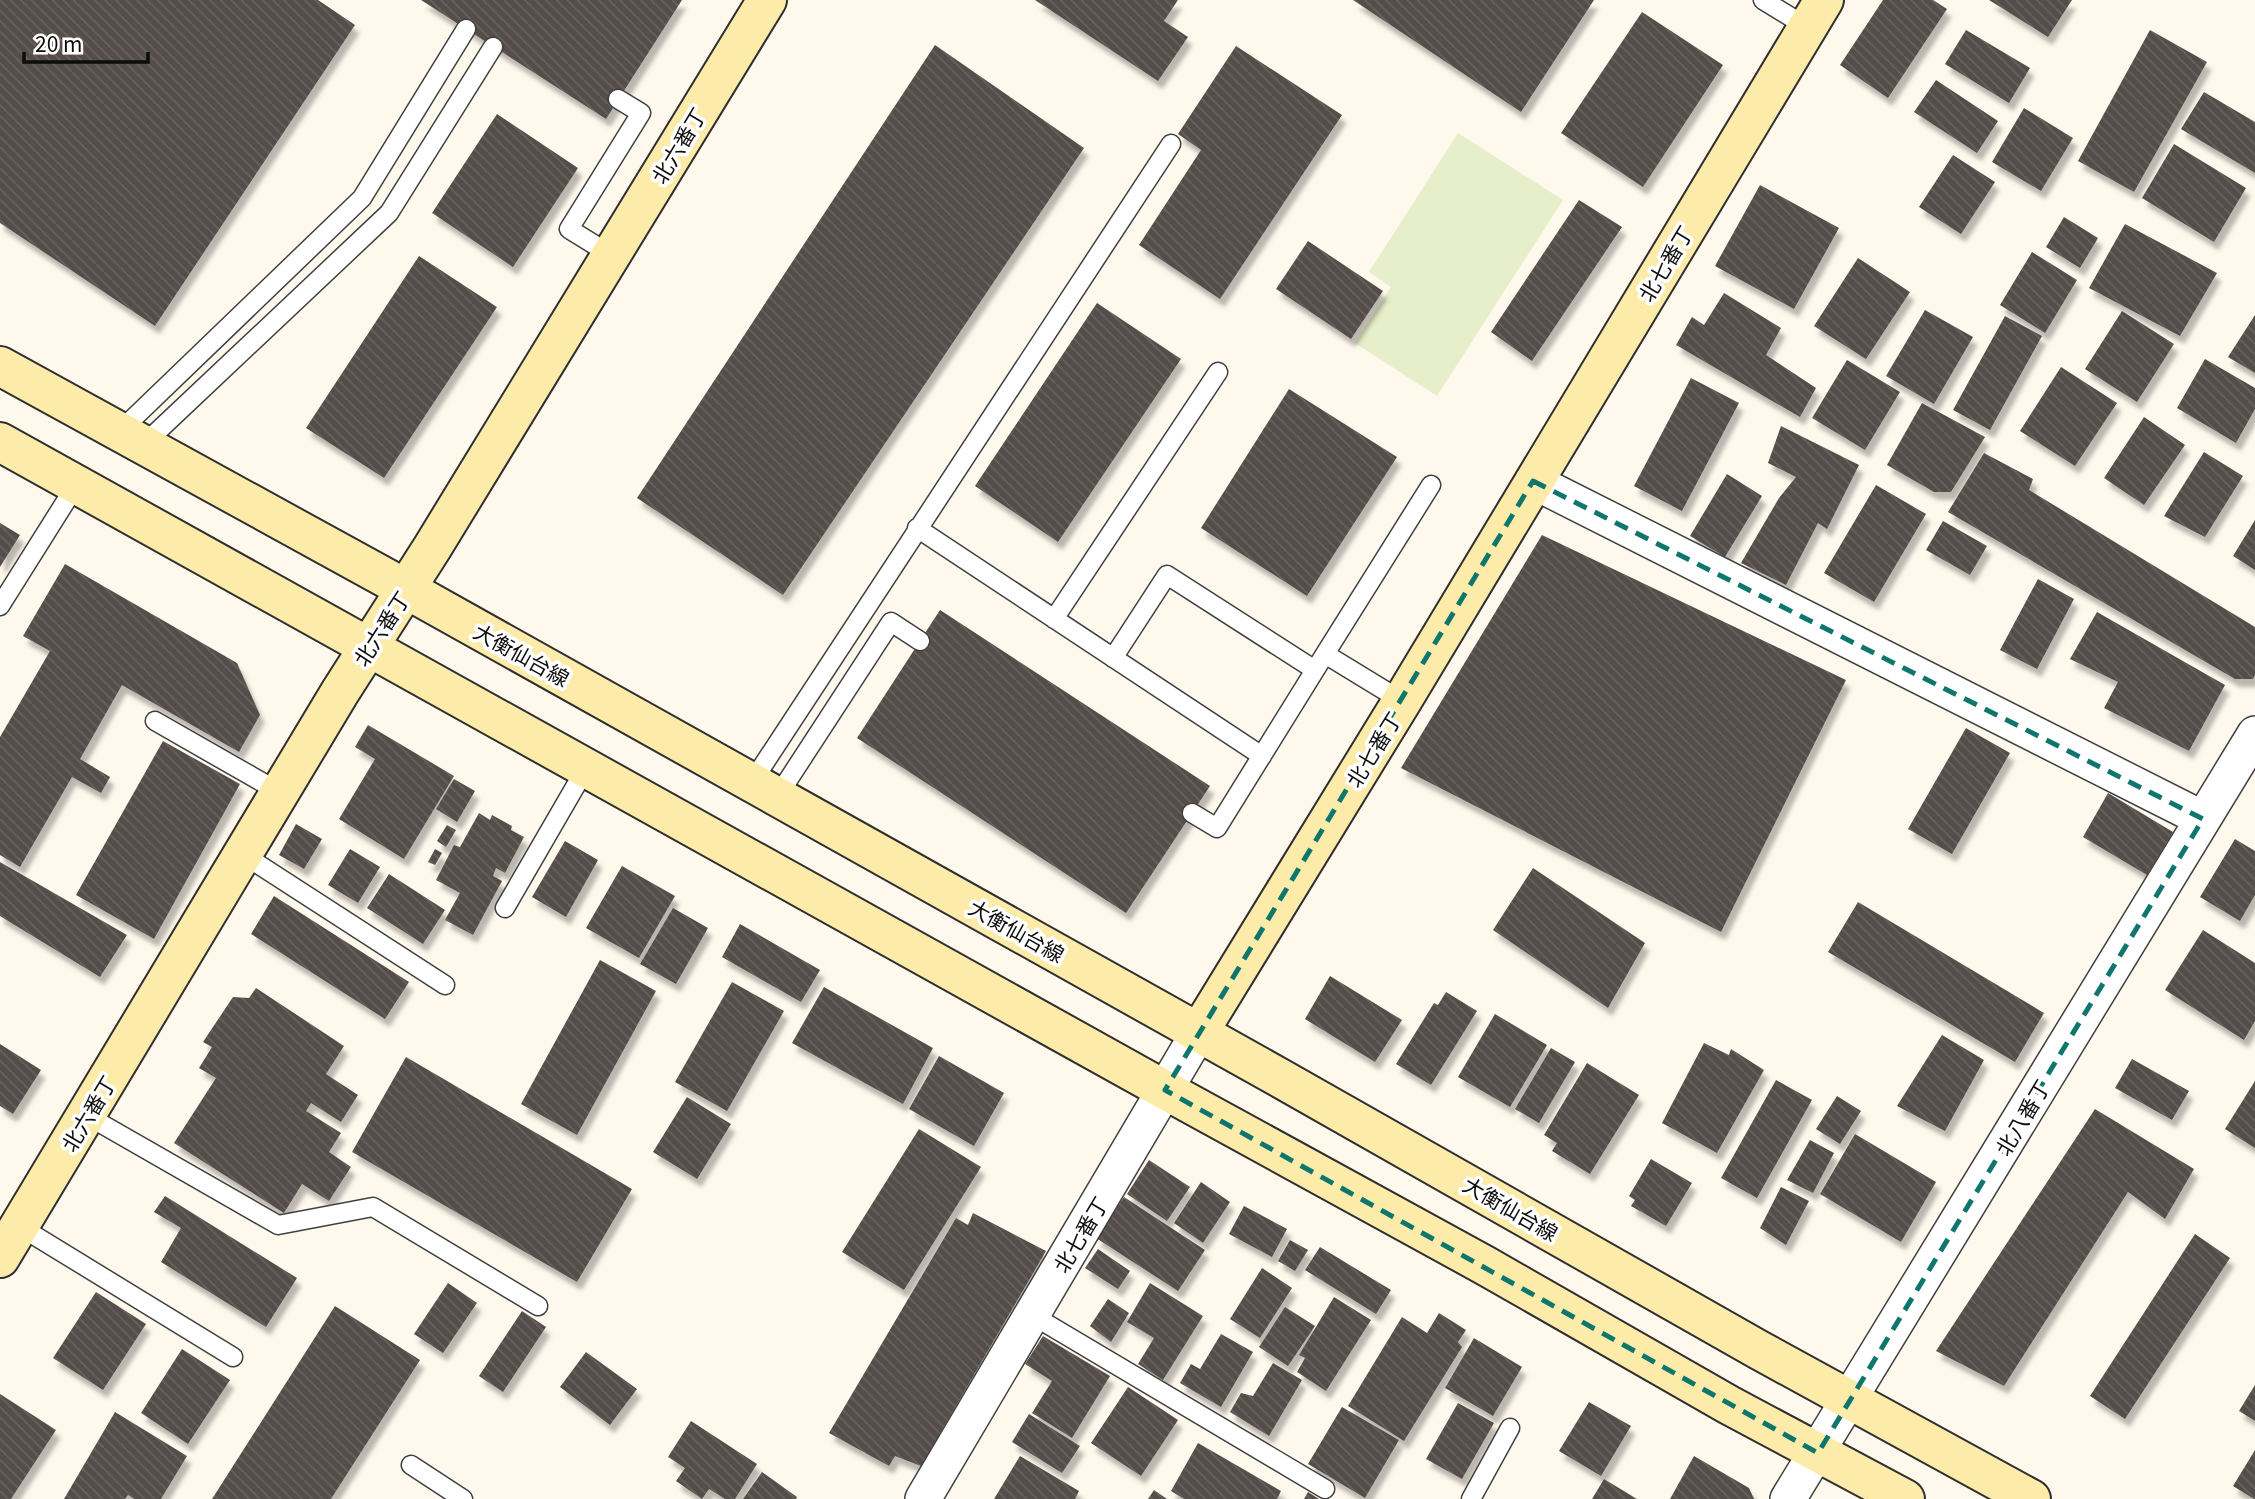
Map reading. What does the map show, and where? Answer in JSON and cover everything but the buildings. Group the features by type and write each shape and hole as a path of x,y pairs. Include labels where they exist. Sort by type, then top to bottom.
{"main road":[{"name":"北六番丁","path":"10,1242 369,647 611,256 763,1"},
{"name":"北七番丁","path":"1199,1032 1402,702 1815,14"},
{"name":"大衡仙台線","path":"0,366 406,589 2031,1499"},
{"path":"0,442 1486,1266 1729,1405 1905,1499"}],"street":[{"path":"1533,481 2203,819"},
{"name":"北八番丁","path":"1788,1499 2255,734"},
{"name":"北七番丁","path":"923,1499 1199,1032"}],"lane":[{"path":"1763,0 1815,14"},
{"path":"131,438 362,198 466,29"},
{"path":"131,438 389,213 494,47"},
{"path":"611,256 569,229 641,113 618,99"},
{"path":"764,789 917,528 1171,144"},
{"path":"1054,619 1219,372"},
{"path":"0,606 76,485"},
{"path":"1192,813 1217,828 1431,485"},
{"path":"917,528 1262,756"},
{"path":"1113,658 1167,575 1315,670"},
{"path":"764,789 891,622 920,640"},
{"path":"1325,654 1402,702"},
{"path":"155,721 281,793"},
{"path":"505,908 586,768"},
{"path":"243,855 445,985"},
{"path":"86,1115 278,1225 373,1207 538,1306"},
{"path":"10,1242 233,1357"},
{"path":"1032,1315 1325,1489"},
{"path":"1471,1499 1510,1428"},
{"path":"411,1465 463,1499"}],"highlighted area":[{"path":"1533,481 2203,819 1818,1453 1165,1090"}],"green space":[{"path":"1458,133 1563,200 1437,396 1355,343 1391,287 1369,272"}]}
